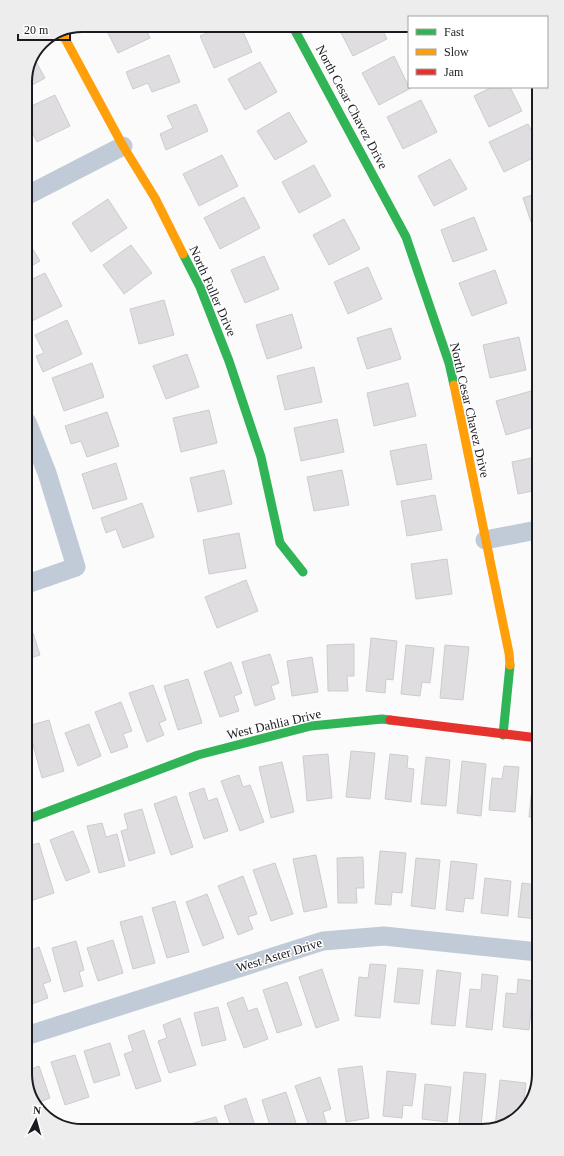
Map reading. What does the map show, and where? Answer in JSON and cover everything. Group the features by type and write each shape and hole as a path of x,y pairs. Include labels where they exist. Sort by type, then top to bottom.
{"street":[{"name":"North Cesar Chavez Drive","path":"296,32 406,237 449,363 509,653 510,670 503,734"},
{"name":"North Fuller Drive","path":"64,36 123,146 155,198 200,287 229,361 261,457 280,543 304,572"},
{"path":"32,193 123,146"},
{"path":"32,437 47,473 76,567 32,582"},
{"path":"485,540 532,531"},
{"name":"West Dahlia Drive","path":"32,817 198,755 311,726 382,719 532,737"},
{"name":"West Aster Drive","path":"32,1034 323,941 384,936 532,951"}],"building":[{"path":"108,32 147,32 150,38 118,53"},
{"path":"209,32 243,32 252,52 214,68 200,36"},
{"path":"341,32 384,32 387,39 353,56"},
{"path":"169,55 180,82 152,92 148,83 133,89 126,72"},
{"path":"394,56 408,85 408,88 411,88 379,105 362,73"},
{"path":"36,62 45,78 32,85"},
{"path":"260,62 277,92 245,110 228,79"},
{"path":"490,88 510,88 522,111 489,127 474,96"},
{"path":"55,95 70,126 37,142 32,132 32,106"},
{"path":"421,100 437,132 403,149 387,117"},
{"path":"196,104 208,131 166,150 160,134 173,128 167,116"},
{"path":"289,112 307,142 275,160 257,131"},
{"path":"528,124 532,131 532,158 504,172 489,142"},
{"path":"222,155 238,186 199,206 183,174"},
{"path":"450,159 467,189 434,206 418,176"},
{"path":"314,165 331,196 299,213 282,182"},
{"path":"532,195 532,225 523,198"},
{"path":"244,197 260,228 220,249 204,218"},
{"path":"108,199 127,228 91,252 72,223"},
{"path":"474,217 487,250 453,262 441,230"},
{"path":"344,219 360,249 329,265 313,235"},
{"path":"131,245 152,273 124,294 103,265"},
{"path":"32,248 40,261 32,266"},
{"path":"264,256 279,289 245,303 231,270"},
{"path":"368,267 382,299 348,314 334,282"},
{"path":"495,270 507,303 472,316 459,283"},
{"path":"45,273 62,306 32,321 32,279"},
{"path":"164,300 174,335 139,344 130,309"},
{"path":"292,314 302,348 267,359 256,325"},
{"path":"67,320 82,354 43,372 36,356 44,353 35,335"},
{"path":"391,328 401,359 367,369 357,338"},
{"path":"519,337 526,370 490,378 483,345"},
{"path":"187,354 199,387 166,399 153,366"},
{"path":"92,363 104,397 64,411 52,378"},
{"path":"314,367 322,402 285,410 277,376"},
{"path":"408,383 416,416 374,426 367,393"},
{"path":"531,391 532,427 506,435 496,401"},
{"path":"209,410 217,443 181,452 173,418"},
{"path":"107,412 119,446 87,457 81,441 71,444 65,426"},
{"path":"337,419 344,452 301,461 294,428"},
{"path":"426,444 432,479 397,485 390,451"},
{"path":"532,458 532,491 518,494 512,462"},
{"path":"116,463 127,499 93,509 82,474"},
{"path":"224,470 232,504 198,512 190,478"},
{"path":"342,470 349,505 314,511 307,477"},
{"path":"435,495 442,530 407,536 401,501"},
{"path":"142,503 154,537 123,548 116,529 106,533 101,518"},
{"path":"239,533 246,568 209,574 203,540"},
{"path":"447,559 452,594 416,599 411,564"},
{"path":"246,580 258,611 217,628 205,597"},
{"path":"32,633 40,655 32,657"},
{"path":"371,638 397,641 393,680 386,679 385,693 366,691"},
{"path":"354,644 354,676 347,676 348,691 328,691 327,645"},
{"path":"406,645 434,648 430,683 422,682 420,696 401,694"},
{"path":"445,645 469,647 463,700 440,698"},
{"path":"270,654 279,683 271,686 275,699 255,706 242,662"},
{"path":"312,657 318,692 292,696 287,661"},
{"path":"231,662 242,693 234,696 239,711 220,717 204,672"},
{"path":"188,679 202,723 178,730 164,686"},
{"path":"153,685 166,720 159,723 164,735 147,742 129,693"},
{"path":"121,702 132,731 123,734 128,747 111,753 95,712"},
{"path":"49,720 64,771 42,778 32,741 32,725"},
{"path":"89,724 101,756 78,766 65,733"},
{"path":"351,751 375,753 370,799 346,797"},
{"path":"328,754 332,798 307,801 303,756"},
{"path":"390,754 408,756 407,768 414,769 411,802 385,799"},
{"path":"426,757 450,760 446,806 421,804"},
{"path":"462,761 486,764 481,816 457,813"},
{"path":"282,762 294,812 271,818 259,767"},
{"path":"504,766 519,767 515,812 489,810 492,778 502,779"},
{"path":"239,775 243,787 250,785 264,822 240,831 221,781"},
{"path":"204,788 208,801 217,798 228,831 204,839 189,793"},
{"path":"532,788 532,817 529,817"},
{"path":"176,796 193,847 171,855 154,804"},
{"path":"142,809 155,853 129,861 121,831 128,829 124,814"},
{"path":"102,823 106,837 117,834 125,866 99,873 87,826"},
{"path":"73,831 90,872 66,881 50,840"},
{"path":"39,843 54,893 32,900 32,845"},
{"path":"380,851 406,853 402,893 392,892 391,905 375,904"},
{"path":"316,855 327,907 304,912 293,859"},
{"path":"363,857 364,888 356,888 357,903 338,903 337,858"},
{"path":"416,858 440,860 435,909 411,906"},
{"path":"451,861 477,864 473,899 465,898 463,912 446,910"},
{"path":"275,863 293,914 271,921 253,870"},
{"path":"243,876 257,914 248,917 253,929 238,935 218,886"},
{"path":"485,878 511,881 508,916 481,913"},
{"path":"522,883 532,884 532,918 518,917"},
{"path":"207,894 224,938 203,946 186,902"},
{"path":"175,901 189,952 167,958 152,908"},
{"path":"142,916 155,963 133,969 120,922"},
{"path":"113,940 123,973 98,981 87,948"},
{"path":"76,941 84,970 79,972 83,986 64,992 52,948"},
{"path":"39,947 51,981 43,984 48,998 32,1004 32,950"},
{"path":"370,964 386,965 380,1018 355,1016 359,977 368,978"},
{"path":"398,968 423,970 419,1004 394,1002"},
{"path":"322,969 339,1020 316,1028 299,977"},
{"path":"437,970 461,973 455,1026 431,1024"},
{"path":"482,974 498,976 492,1030 466,1027 470,989 481,990"},
{"path":"518,979 532,981 532,1001 529,1030 503,1027 506,993 517,994"},
{"path":"287,982 302,1025 277,1033 263,990"},
{"path":"243,997 248,1011 257,1008 268,1039 244,1048 227,1003"},
{"path":"218,1007 226,1040 202,1046 194,1013"},
{"path":"180,1018 196,1065 169,1073 158,1041 167,1038 163,1025"},
{"path":"144,1030 161,1081 136,1089 124,1054 133,1051 128,1036"},
{"path":"110,1043 120,1075 94,1083 84,1051"},
{"path":"75,1055 89,1097 65,1105 51,1062"},
{"path":"39,1066 50,1098 40,1100 33,1084 32,1069"},
{"path":"362,1066 369,1118 346,1122 338,1069"},
{"path":"387,1071 416,1074 412,1106 403,1105 402,1118 383,1116"},
{"path":"464,1072 486,1074 481,1124 459,1124"},
{"path":"320,1077 331,1109 323,1112 326,1124 308,1124 295,1086"},
{"path":"500,1080 526,1083 524,1102 512,1114 496,1122"},
{"path":"425,1084 451,1087 447,1122 422,1119"},
{"path":"286,1092 296,1123 269,1124 262,1100"},
{"path":"246,1098 254,1124 230,1124 224,1106"},
{"path":"216,1117 218,1124 190,1124"}],"traffic: fast":[{"path":"296,32 406,237 449,363 454,385"},
{"path":"183,254 200,287 229,361 261,457 280,543 303,572"},
{"path":"503,735 510,665"},
{"path":"32,817 198,755 311,726 382,719 390,720"}],"traffic: slow":[{"path":"64,36 123,146 155,198 183,254"},
{"path":"454,385 509,653 510,665"}],"traffic: jam":[{"path":"390,720 532,737"}]}
